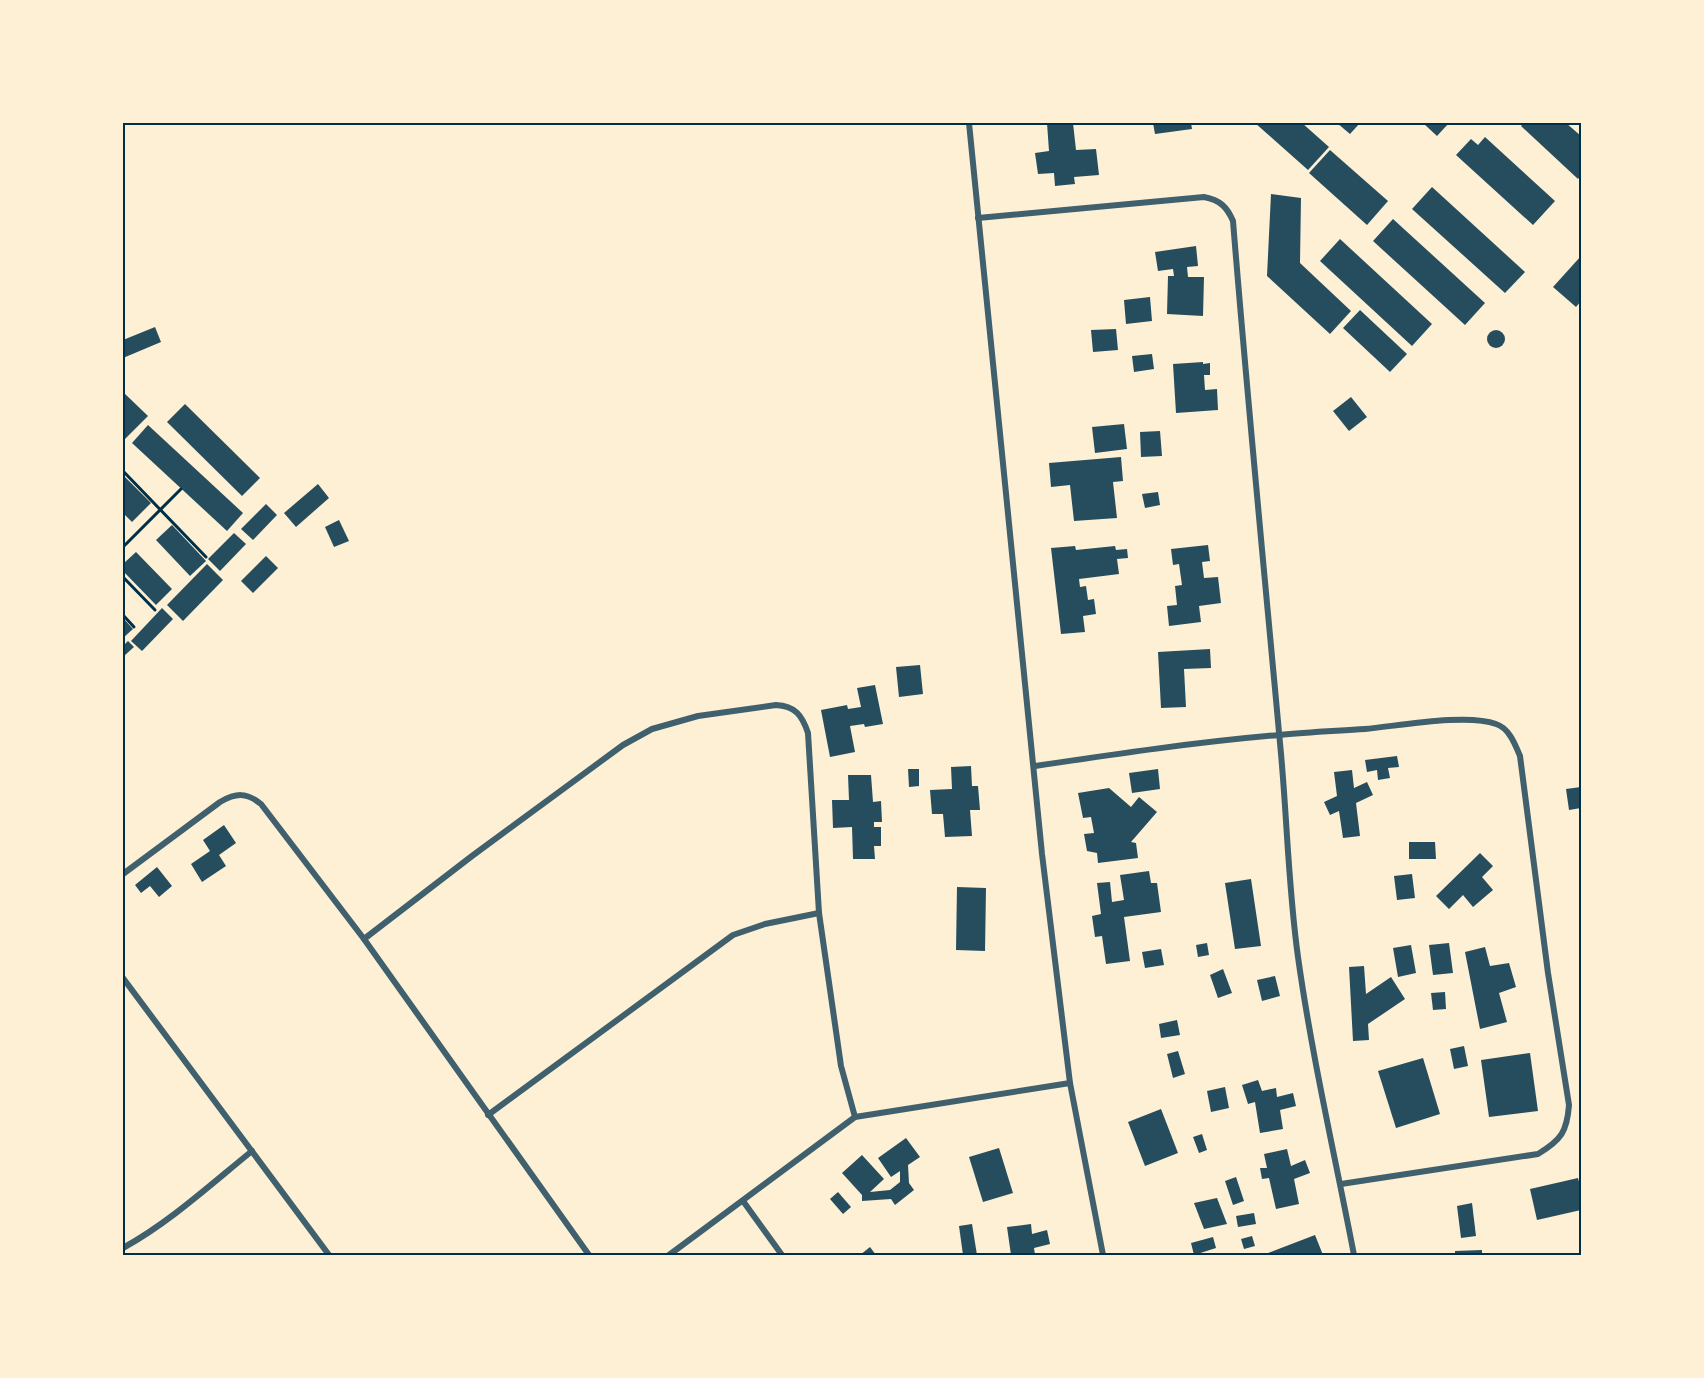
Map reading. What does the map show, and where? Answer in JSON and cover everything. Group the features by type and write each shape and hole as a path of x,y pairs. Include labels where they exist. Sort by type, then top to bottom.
{"street":[{"path":"969,123 1042,854 1070,1083 1102,1255"},
{"path":"978,218 1204,197 1217,200 1228,210 1233,221 1298,956 1317,1070 1354,1255"},
{"path":"364,939 622,745 652,729 698,716 789,705 798,712 808,733 819,913 841,1066 855,1117"},
{"path":"1035,766 1119,753 1280,735 1325,733 1455,720 1479,720 1504,728 1520,756 1548,973 1569,1105 1568,1122 1554,1145 1538,1154 1341,1184"},
{"path":"123,874 232,795 251,796 261,804 364,939 589,1255"},
{"path":"488,1114 733,935 765,924 819,913"},
{"path":"124,982 328,1255"},
{"path":"669,1255 855,1117 1070,1083"},
{"path":"123,1248 144,1236 180,1209 252,1151"},
{"path":"743,1201 782,1255"}],"path":[{"path":"123,471 206,557"},
{"path":"123,547 181,489"},
{"path":"123,578 154,610"},
{"path":"123,615 134,627"}],"building":[{"path":"1047,123 1073,123 1076,150 1096,149 1099,175 1074,177 1075,184 1055,186 1054,173 1038,174 1035,153 1049,151"},
{"path":"1153,123 1191,123 1192,129 1155,134"},
{"path":"1255,123 1302,123 1329,147 1308,170"},
{"path":"1337,123 1360,123 1350,134"},
{"path":"1423,123 1449,123 1437,136"},
{"path":"1524,123 1566,123 1581,136 1581,175 1578,179 1521,126"},
{"path":"1485,137 1555,201 1533,225 1456,155 1471,139 1478,145"},
{"path":"1330,150 1388,201 1367,225 1309,173"},
{"path":"1432,187 1525,272 1505,293 1412,209"},
{"path":"1271,194 1301,198 1300,263 1351,311 1330,334 1267,276"},
{"path":"1393,219 1485,303 1465,325 1373,241"},
{"path":"1340,239 1432,324 1412,346 1320,261"},
{"path":"1196,246 1198,266 1187,267 1188,277 1204,277 1203,316 1167,314 1168,276 1174,276 1173,269 1158,271 1155,252"},
{"path":"1581,256 1581,301 1576,307 1553,287"},
{"path":"1150,297 1152,321 1126,324 1124,300"},
{"path":"1360,310 1407,354 1390,372 1343,328"},
{"path":"155,327 161,342 123,358 123,340"},
{"path":"1116,329 1118,350 1093,352 1091,330"},
{"path":"1492,330 1500,330 1505,335 1503,346 1492,348 1487,343 1487,335"},
{"path":"1152,354 1154,369 1134,372 1132,356"},
{"path":"1203,362 1203,364 1210,363 1210,375 1204,375 1205,390 1217,389 1218,410 1176,413 1173,364"},
{"path":"123,392 148,416 123,441"},
{"path":"1351,397 1367,417 1349,431 1333,411"},
{"path":"185,404 260,478 242,496 167,422"},
{"path":"1124,424 1127,449 1095,453 1092,427"},
{"path":"148,425 243,513 227,531 132,443"},
{"path":"1160,431 1162,456 1141,457 1140,432"},
{"path":"1121,457 1123,481 1113,482 1117,518 1074,521 1070,485 1051,487 1049,463"},
{"path":"123,475 151,503 132,522 123,513"},
{"path":"318,484 329,498 296,527 284,513"},
{"path":"1158,492 1160,505 1145,508 1142,494"},
{"path":"266,504 277,515 253,540 241,529"},
{"path":"339,520 349,541 334,547 325,527"},
{"path":"172,525 206,561 190,576 156,540"},
{"path":"234,533 246,544 220,571 208,559"},
{"path":"1208,545 1210,561 1202,562 1204,578 1218,577 1221,603 1199,606 1201,622 1169,626 1167,606 1177,605 1175,586 1182,585 1179,564 1173,565 1171,549"},
{"path":"1075,546 1076,550 1115,546 1116,550 1127,549 1128,558 1117,559 1119,574 1079,579 1080,587 1086,586 1088,600 1094,599 1096,614 1083,616 1085,632 1061,634 1051,548"},
{"path":"136,552 172,589 156,605 123,571 123,564"},
{"path":"266,556 278,568 253,593 241,581"},
{"path":"207,564 223,580 183,621 167,605"},
{"path":"162,608 173,619 142,651 131,641"},
{"path":"123,618 133,629 123,638"},
{"path":"128,641 134,647 124,656 123,646"},
{"path":"1210,649 1211,668 1184,669 1186,707 1161,708 1158,652"},
{"path":"920,665 923,694 899,697 896,667"},
{"path":"875,685 883,724 865,727 864,724 850,726 855,752 830,757 821,710 847,705 848,709 861,707 857,688"},
{"path":"1397,756 1399,767 1388,768 1390,778 1378,780 1377,770 1367,772 1365,760"},
{"path":"971,766 972,786 978,786 980,810 970,810 972,836 945,837 943,814 932,814 930,790 952,789 951,767"},
{"path":"908,769 919,769 919,786 909,787"},
{"path":"1158,769 1160,789 1132,793 1129,773"},
{"path":"1352,770 1354,788 1367,782 1373,795 1356,803 1360,836 1343,838 1339,811 1330,815 1324,802 1337,796 1334,772"},
{"path":"848,775 871,775 873,802 881,801 882,822 874,822 874,827 881,827 881,846 874,846 875,859 853,859 852,827 833,828 832,800 849,800"},
{"path":"1581,787 1581,808 1569,810 1566,789"},
{"path":"1109,788 1131,807 1139,797 1157,812 1131,842 1136,843 1138,858 1098,863 1097,853 1087,851 1084,834 1094,833 1091,817 1083,818 1078,793"},
{"path":"224,825 236,843 219,855 226,866 202,882 191,864 210,851 203,840"},
{"path":"1409,842 1435,842 1436,859 1409,859"},
{"path":"1480,853 1493,866 1482,877 1493,890 1473,907 1463,895 1449,909 1436,896"},
{"path":"157,867 172,886 159,897 150,886 141,893 135,885"},
{"path":"1149,871 1151,883 1157,883 1161,912 1124,917 1130,961 1106,964 1102,936 1095,937 1092,916 1101,914 1097,883 1110,882 1112,902 1124,900 1120,875"},
{"path":"1412,874 1415,898 1397,900 1394,876"},
{"path":"1251,879 1261,946 1235,949 1225,883"},
{"path":"957,887 986,888 985,951 956,950"},
{"path":"1207,943 1209,955 1198,957 1196,945"},
{"path":"1449,943 1453,973 1433,975 1429,945"},
{"path":"1411,945 1416,973 1398,977 1393,948"},
{"path":"1485,947 1490,966 1509,963 1516,987 1499,993 1507,1022 1480,1029 1465,952"},
{"path":"1161,949 1164,965 1145,968 1142,952"},
{"path":"1364,966 1366,994 1391,977 1405,999 1368,1024 1369,1040 1353,1041 1349,967"},
{"path":"1223,969 1232,993 1218,998 1210,975"},
{"path":"1275,976 1280,996 1262,1001 1257,980"},
{"path":"1445,992 1446,1009 1433,1010 1431,993"},
{"path":"1177,1020 1180,1035 1161,1038 1159,1024"},
{"path":"1464,1046 1468,1066 1454,1069 1450,1049"},
{"path":"1178,1051 1185,1074 1173,1078 1167,1054"},
{"path":"1530,1053 1538,1111 1489,1117 1481,1060"},
{"path":"1423,1058 1440,1114 1396,1128 1378,1071"},
{"path":"1258,1080 1262,1091 1276,1088 1277,1097 1293,1093 1296,1106 1280,1110 1283,1129 1260,1133 1255,1102 1248,1104 1242,1085"},
{"path":"1225,1087 1229,1108 1211,1112 1207,1091"},
{"path":"1161,1109 1178,1153 1145,1166 1128,1122"},
{"path":"1202,1134 1207,1150 1199,1153 1193,1137"},
{"path":"906,1138 920,1157 908,1165 909,1183 914,1190 895,1205 891,1199 862,1201 862,1195 842,1173 862,1155 884,1179 870,1192 890,1190 900,1182 900,1171 891,1177 878,1158"},
{"path":"999,1148 1013,1193 983,1202 969,1157"},
{"path":"1287,1149 1291,1166 1305,1160 1310,1173 1294,1179 1299,1204 1276,1209 1269,1178 1262,1179 1260,1168 1267,1168 1264,1154"},
{"path":"1236,1177 1244,1201 1233,1205 1225,1181"},
{"path":"1578,1178 1581,1189 1581,1210 1537,1220 1530,1189"},
{"path":"838,1192 851,1207 843,1214 830,1199"},
{"path":"1217,1198 1227,1224 1204,1229 1194,1203"},
{"path":"1472,1203 1476,1236 1461,1238 1457,1206"},
{"path":"1254,1213 1256,1224 1238,1227 1236,1216"},
{"path":"972,1224 977,1255 963,1255 959,1226"},
{"path":"1031,1224 1032,1234 1047,1230 1050,1244 1034,1248 1035,1255 1011,1255 1007,1227"},
{"path":"1315,1235 1323,1255 1263,1255"},
{"path":"1252,1236 1255,1246 1244,1249 1241,1239"},
{"path":"1213,1237 1216,1248 1194,1255 1191,1243"},
{"path":"870,1247 876,1255 860,1255"},
{"path":"1482,1250 1482,1255 1455,1255 1455,1251"}]}
